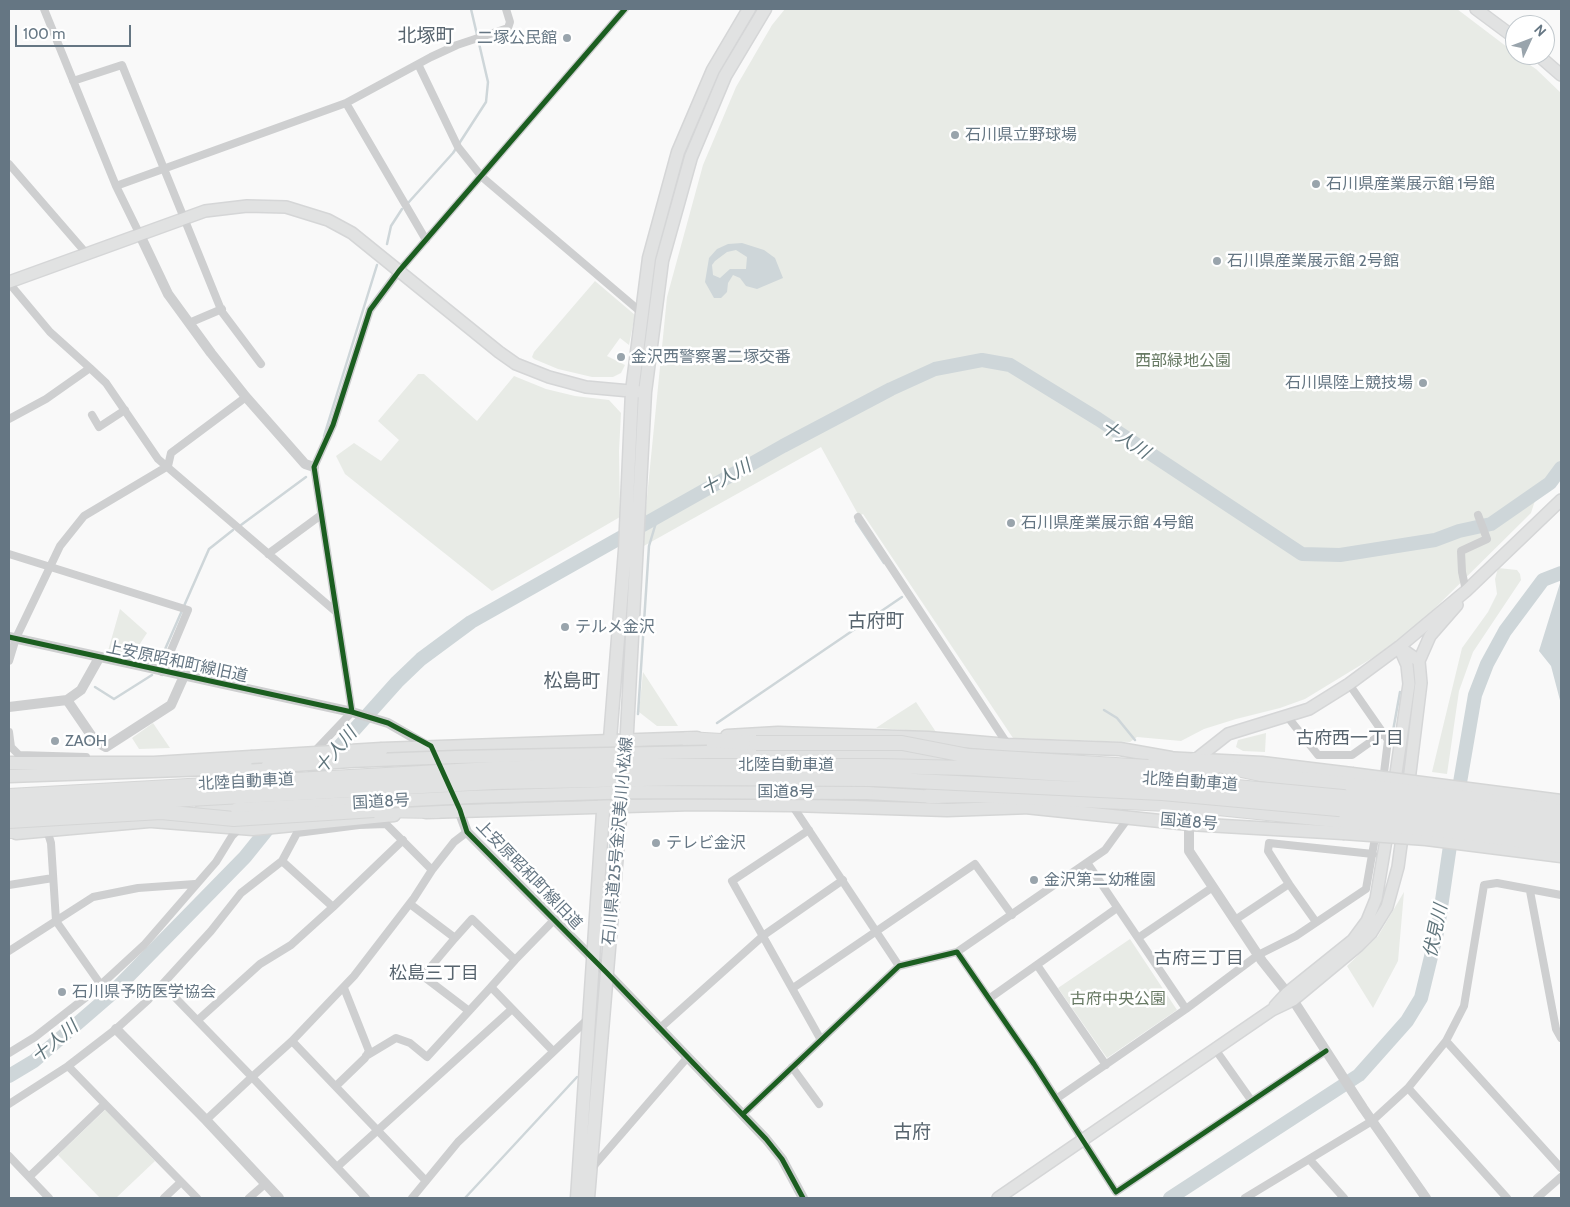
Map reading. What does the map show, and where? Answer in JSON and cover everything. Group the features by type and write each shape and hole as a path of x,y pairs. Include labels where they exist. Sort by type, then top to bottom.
{"highway":[{"path":"687,739 756,743 902,743 969,756 1351,779 1561,812"},
{"path":"1195,760 1260,774"},
{"name":"北陸自動車道","path":"9,796 523,768 603,766 879,766 968,768 1162,780 1298,791 1561,822"},
{"name":"北陸自動車道","path":"9,809 494,782 692,778 874,779 1162,793 1426,817 1561,836"},
{"path":"929,796 972,795 1189,806 1344,827 1469,833 1561,846"},
{"path":"9,821 161,812 234,819 374,810 437,811"},
{"path":"1189,824 1192,819 1203,812 1223,810"},
{"path":"9,833 24,831"}],"main road":[{"path":"631,547 642,313 649,258 678,152 713,70 749,9"},
{"path":"639,392 662,261 690,157 725,76 765,9"},
{"path":"1476,9 1505,31"},
{"path":"1550,65 1561,75"},
{"path":"9,283 86,253 222,207 286,207 328,220 352,233 516,364 549,378 586,386 639,392"},
{"path":"1195,760 1228,734 1309,708 1349,684 1400,647 1466,591 1561,500"},
{"name":"石川県道25号金沢美川小松線","path":"577,1198 603,806 631,547"},
{"name":"石川県道25号金沢美川小松線","path":"588,1198 626,740 631,547"},
{"path":"998,1198 1272,1010 1370,933 1386,907 1393,890 1398,867 1421,683 1419,661 1430,636 1453,611 1466,591"},
{"path":"1400,647 1419,661"},
{"path":"1290,997 1353,940 1366,921 1376,899 1409,684 1407,665 1400,647"},
{"path":"9,763 130,762 250,757 382,748 687,739 778,733 854,734 1008,745 1120,749 1171,758 1262,763 1351,779 1561,801"},
{"path":"9,776 267,767 350,760 707,752 924,755 975,760 1171,758"},
{"path":"9,771 78,763"},
{"name":"国道8号","path":"24,831 152,821 203,812 237,809 460,798 638,792 867,793 929,796 1031,808 1130,816 1189,824 1344,827 1561,856"},
{"path":"152,821 253,829 282,827 297,829 437,811 621,805 792,804 947,810 1031,808"}],"street":[{"path":"44,9 116,186 168,294 246,397 305,464 314,466"},
{"path":"116,186 346,103 457,45 508,28 510,22 506,9"},
{"path":"9,1053 35,1037 101,985 144,945 216,862 232,836 352,712 314,466 333,425 370,310 399,271 625,9"},
{"path":"418,64 458,147 482,177 642,313"},
{"path":"73,81 122,65 165,168 183,219 222,309 261,364"},
{"path":"346,103 426,240"},
{"path":"9,164 86,253"},
{"path":"9,283 50,332 106,383 158,459 335,611"},
{"path":"189,323 222,309"},
{"path":"9,419 46,399 90,368"},
{"path":"9,661 12,638 60,546 84,516 168,466 171,453 246,397"},
{"path":"92,415 99,427 125,410"},
{"path":"268,554 321,515"},
{"path":"1466,591 1462,572 1461,551 1487,539 1478,515"},
{"path":"858,517 1008,745"},
{"path":"9,554 188,610 162,672"},
{"name":"上安原昭和町線旧道","path":"12,638 352,712 379,719 431,746 460,810 467,832 594,959 742,1114 782,1159 803,1198"},
{"path":"9,707 67,700 81,690 99,658"},
{"path":"67,700 95,741 106,746 171,705 184,676"},
{"path":"1056,1099 1186,1009 1258,955 1296,936 1366,889 1373,854 1388,740 1349,684"},
{"path":"1286,715 1318,755 1352,755 1383,733"},
{"path":"9,732 11,747 19,755 89,757 130,762"},
{"path":"792,804 900,966"},
{"path":"742,1114 900,966 957,952 1088,864 1105,850 1130,816"},
{"path":"9,1104 68,1066 116,1029 163,985 241,893 282,861 297,829 386,824 432,870"},
{"path":"1189,824 1189,851 1258,955 1290,997 1363,1108 1426,1198"},
{"path":"47,830 51,843 56,921 101,985"},
{"path":"809,830 732,881 764,935 821,1040"},
{"path":"206,1120 292,1040 344,988 410,904 432,870 454,842 467,832"},
{"path":"198,1020 260,964 291,945 403,840"},
{"path":"1316,922 1268,851 1269,843 1373,854"},
{"path":"282,861 333,907"},
{"path":"793,988 975,864 1012,915"},
{"path":"1088,864 1186,1009"},
{"path":"9,885 53,878"},
{"path":"659,1029 764,935 843,880"},
{"path":"1245,1198 1372,1121 1408,1088 1446,1042 1464,1006 1484,885 1496,883 1530,891 1561,895"},
{"path":"9,951 93,898 138,888 195,884"},
{"path":"1235,920 1289,884"},
{"path":"1138,938 1213,887"},
{"path":"1530,891 1556,1029 1561,1038"},
{"path":"410,904 455,938"},
{"path":"990,998 1117,908"},
{"path":"469,1011 422,976 455,938 472,919 514,960"},
{"path":"336,1086 366,1056 396,1038 410,1043 427,1057 514,960 554,920"},
{"path":"957,952 990,998 1116,1192 1251,1100 1328,1054"},
{"path":"1037,964 1106,1064"},
{"path":"163,985 366,1198"},
{"path":"491,987 553,1051"},
{"path":"344,988 369,1051 366,1056"},
{"path":"336,1167 512,1009"},
{"path":"412,1198 458,1142 589,1018"},
{"path":"116,1029 206,1120 279,1198"},
{"path":"292,1040 426,1181"},
{"path":"1446,1042 1561,1168"},
{"path":"1215,1049 1251,1100"},
{"path":"590,1170 687,1058"},
{"path":"68,1066 197,1198"},
{"path":"792,1067 819,1104"},
{"path":"1408,1088 1507,1198"},
{"path":"28,1177 106,1104"},
{"path":"9,1156 49,1198"},
{"path":"1310,1160 1341,1197"},
{"path":"1538,1198 1561,1177"},
{"path":"164,1198 181,1182"},
{"path":"249,1198 265,1184"}],"green space":[{"name":"西部緑地公園","path":"785,9 1457,9 1505,45 1505,65 1530,65 1561,93 1561,462 1540,485 1531,513 1418,625 1374,657 1305,699 1280,708 1204,729 1181,741 1137,737 1130,742 1013,738 863,514 859,516 821,447 642,547 667,297 703,165 736,87 772,25"},
{"path":"595,281 635,315 629,345 620,338 607,356 625,365 621,373 613,377 592,377 558,369 534,359 532,357 534,352"},
{"path":"418,374 424,374 477,421 514,376 546,389 575,396 609,400 621,413 619,451 620,517 492,591 345,474 336,456 354,443 381,461 399,440 378,421"},
{"path":"1498,568 1517,570 1521,580 1473,652 1459,691 1447,774 1432,772 1462,648 1488,612 1497,594 1495,579"},
{"path":"120,609 147,633 132,656 108,651"},
{"path":"643,672 678,726 657,726 639,712"},
{"path":"916,702 936,732 876,728 888,720"},
{"path":"153,723 170,748 139,749 132,738"},
{"path":"1266,733 1265,752 1243,751 1236,747 1238,740"},
{"path":"1404,892 1398,961 1373,1008 1347,966 1378,936"},
{"name":"古府中央公園","path":"1130,939 1177,1010 1107,1058 1058,988"},
{"path":"106,1109 155,1161 116,1198 100,1198 58,1155"}],"shaded area":[{"path":"742,243 764,250 775,258 783,278 757,289 746,286 740,278 733,275 728,283 727,292 721,298 714,298 705,282 709,258 717,249 728,244","holes":["736,250 747,257 746,269 730,269 720,278 713,275 712,265 727,252"]},
{"path":"1561,580 1561,704 1551,666 1539,651"}],"waterway":[{"path":"408,203 453,153 486,102 488,82 471,9"},
{"path":"387,244 391,226 402,209"},
{"path":"324,436 377,265"},
{"name":"十人川","path":"304,786 397,682 421,659 471,622 783,446 891,389 935,369 982,360 1010,365 1098,419 1302,554 1340,555 1435,540 1459,531 1491,524 1550,483 1561,468"},
{"path":"241,525 306,477"},
{"path":"638,714 649,546 658,516"},
{"path":"856,521 884,563"},
{"path":"159,663 209,549 233,530"},
{"name":"伏見川","path":"1457,800 1475,695 1487,664 1505,631 1543,580 1561,573"},
{"path":"717,723 902,597"},
{"path":"95,687 114,699 152,675"},
{"path":"1391,742 1400,692"},
{"path":"1104,710 1117,718 1135,740"},
{"name":"十人川","path":"9,1076 34,1061 108,997 245,857 274,821"},
{"name":"伏見川","path":"1170,1198 1359,1075 1407,1021 1421,998 1438,928 1452,832"},
{"path":"602,940 611,836"},
{"path":"596,1007 598,986"},
{"path":"594,1043 595,1031"},
{"path":"465,1198 577,1077"}],"cycle path":[{"path":"352,712 314,467 333,425 370,310 399,271 625,9"},
{"path":"9,637 352,712 388,723 431,746 460,810 467,832 607,973 766,1139 782,1159 803,1198"},
{"path":"743,1114 899,966 957,952 1034,1064 1116,1192 1326,1051"}],"place":[{"name":"二塚公民館","path":"567,38"},
{"name":"石川県立野球場","path":"955,135"},
{"name":"石川県産業展示館 1号館","path":"1316,184"},
{"name":"石川県産業展示館 2号館","path":"1217,261"},
{"name":"金沢西警察署二塚交番","path":"621,357"},
{"name":"石川県陸上競技場","path":"1423,383"},
{"name":"石川県産業展示館 4号館","path":"1011,523"},
{"name":"テルメ金沢","path":"565,627"},
{"name":"ZAOH","path":"55,741"},
{"name":"テレビ金沢","path":"656,843"},
{"name":"金沢第二幼稚園","path":"1034,880"},
{"name":"石川県予防医学協会","path":"62,992"}],"district":[{"name":"北塚町","path":"426,36"},
{"name":"古府町","path":"876,621"},
{"name":"松島町","path":"572,681"},
{"name":"古府西一丁目","path":"1350,739"},
{"name":"古府三丁目","path":"1199,959"},
{"name":"松島三丁目","path":"434,974"},
{"name":"古府","path":"912,1132"}]}
